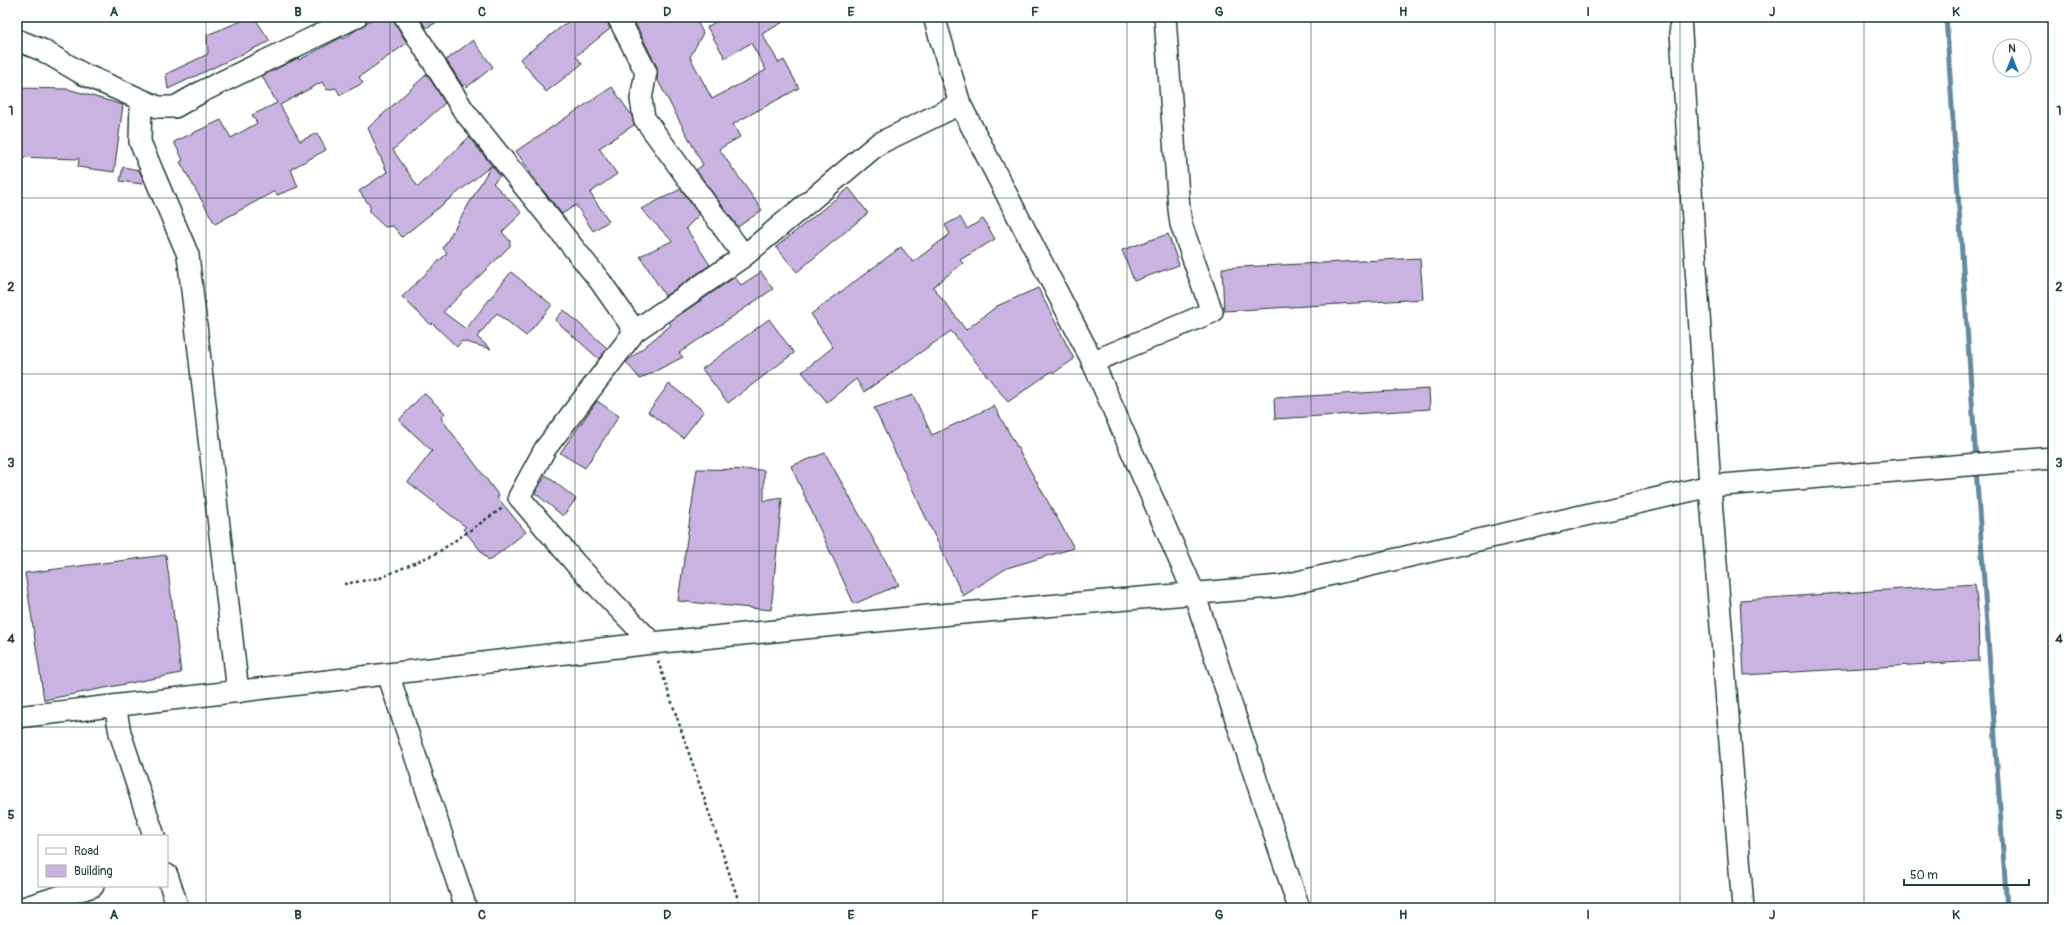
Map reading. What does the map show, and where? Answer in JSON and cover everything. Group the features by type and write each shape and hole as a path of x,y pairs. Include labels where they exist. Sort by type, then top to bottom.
{"street":[{"path":"17,40 42,50 83,74 141,100 158,107 175,107 203,91 356,17"},
{"path":"405,17 464,111 600,281 635,331"},
{"path":"618,17 646,72 641,99 644,118 744,256"},
{"path":"934,17 960,104 1092,362 1194,593 1299,908"},
{"path":"1092,362 1212,312 1181,224 1165,17"},
{"path":"1680,17 1710,486 1743,908"},
{"path":"141,100 140,142 188,255 238,692"},
{"path":"652,643 576,564 519,497 545,449 635,331 744,256 878,144 960,104"},
{"path":"17,718 652,643 928,616 1281,586 1710,486 2053,458"},
{"path":"388,674 466,908"},
{"path":"115,706 120,732 154,835"},
{"path":"168,878 178,908"},
{"path":"23,908 90,887"}],"path":[{"path":"344,584 380,578 437,553 519,497"},
{"path":"652,643 740,908"}],"building":[{"path":"254,17 270,41 168,89 166,74 208,54 207,35"},
{"path":"375,17 393,17 407,43 359,77 363,83 340,95 336,88 327,90 322,82 280,105 300,141 317,133 326,150 291,169 298,187 277,195 275,191 215,224 180,162 183,160 174,142 221,120 231,138 257,123 252,115 277,103 262,76 298,58 299,60 342,37 343,39"},
{"path":"419,17 447,17 426,28"},
{"path":"574,17 606,17 610,29 576,56 582,64 546,92 520,59"},
{"path":"646,17 695,17 703,33 690,57 712,99 766,70 751,43 725,58 707,27 724,17 792,17 762,34 779,63 784,60 799,88 733,124 740,137 719,149 762,210 738,227 696,170 703,165 657,79 657,67 635,23"},
{"path":"473,40 493,67 467,87 465,84 463,86 446,60"},
{"path":"427,74 445,103 393,150 418,187 469,137 500,176 493,183 522,213 502,232 510,241 510,246 443,312 466,329 511,272 552,305 526,336 497,313 477,337 491,349 462,341 457,347 432,323 431,325 402,297 447,253 443,248 491,166 402,237 393,226 385,227 370,213 370,206 359,191 387,172 368,128"},
{"path":"612,87 632,116 634,125 599,148 617,174 590,193 609,221 593,231 576,205 562,214 538,184 516,151"},
{"path":"17,88 68,89 123,105 114,172 78,167 79,159 17,157"},
{"path":"123,167 139,170 143,179 142,184 120,181"},
{"path":"849,188 868,213 797,272 776,247"},
{"path":"681,189 699,215 686,228 710,265 665,296 640,256 672,241 641,209"},
{"path":"960,217 967,229 983,219 995,239 960,260 963,263 933,287 966,330 997,306 1038,288 1074,359 1054,373 1052,371 1008,402 951,331 864,392 856,379 827,402 802,372 833,347 811,314 901,247 913,262 950,234 945,225"},
{"path":"1168,234 1179,265 1134,281 1122,250"},
{"path":"1420,258 1423,299 1224,311 1222,268"},
{"path":"761,272 773,289 679,353 683,357 640,379 626,362 671,325 669,322 735,277 741,285"},
{"path":"564,310 607,348 599,359 555,320"},
{"path":"769,319 794,353 728,403 702,369"},
{"path":"669,384 704,411 683,438 648,412"},
{"path":"1429,389 1430,409 1275,419 1274,398"},
{"path":"424,393 445,413 441,418 499,496 497,497 526,532 489,561 463,529 466,527 408,482 432,451 399,420"},
{"path":"913,395 932,435 994,406 1074,548 1007,568 963,596 874,408"},
{"path":"597,401 619,416 585,468 560,453"},
{"path":"825,453 899,585 854,604 791,466"},
{"path":"697,469 764,470 764,501 782,498 771,610 678,601"},
{"path":"546,475 576,499 563,516 535,493"},
{"path":"166,555 181,673 44,700 25,573"},
{"path":"1975,584 1978,610 1979,661 1744,675 1740,600"}],"waterway":[{"path":"1946,17 1976,460"},
{"path":"1976,468 2007,908"}]}
